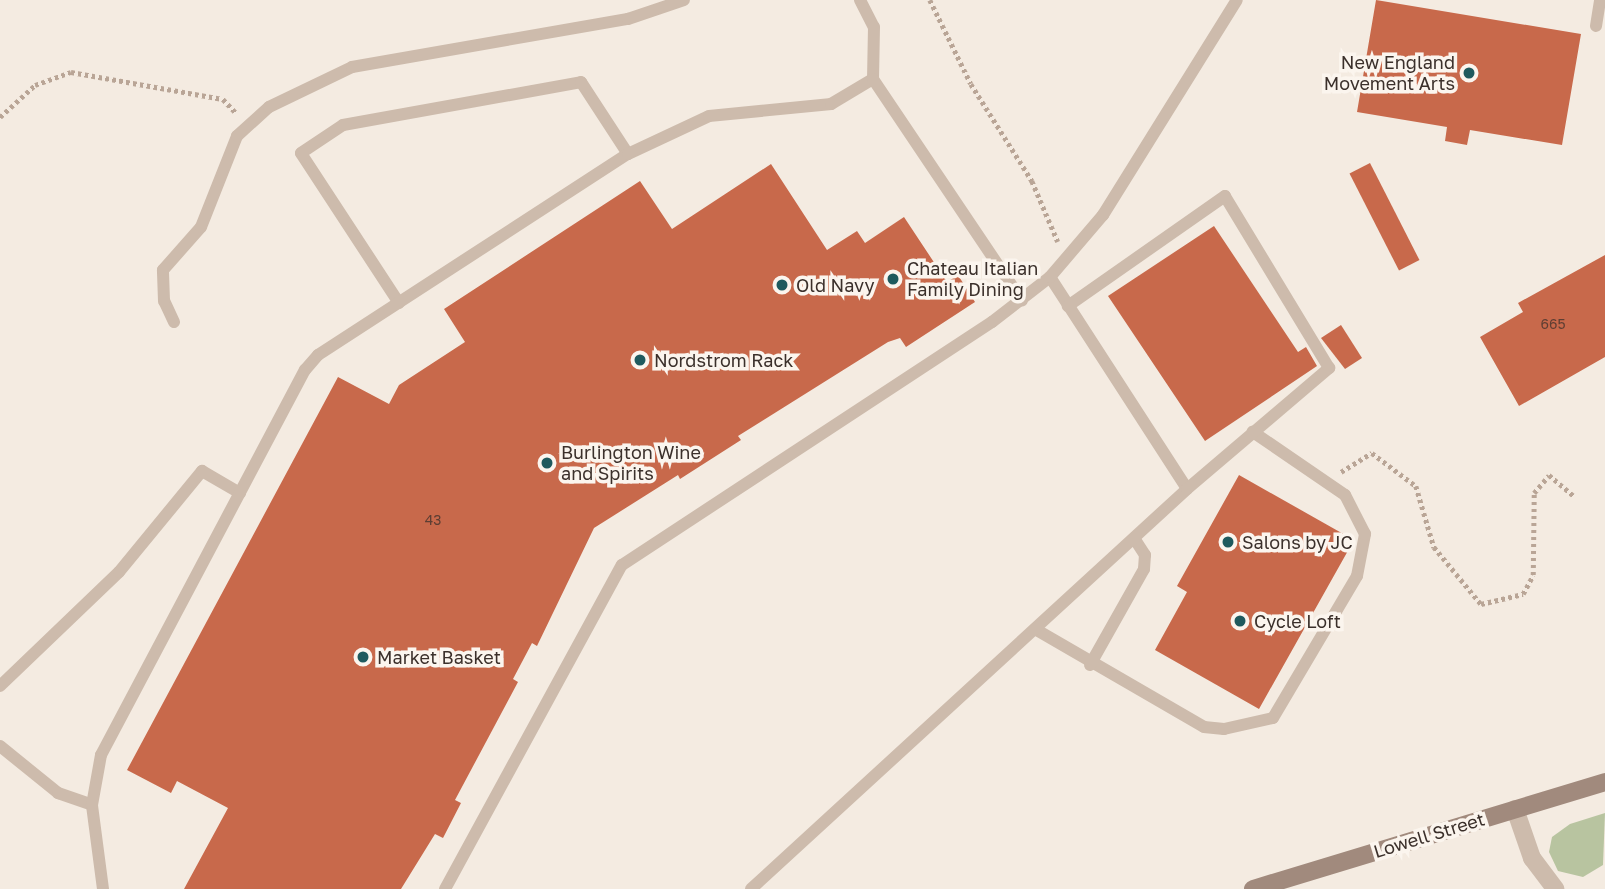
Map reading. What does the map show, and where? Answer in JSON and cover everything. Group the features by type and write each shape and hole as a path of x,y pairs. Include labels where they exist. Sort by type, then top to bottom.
{"main road":[{"name":"Lowell Street","path":"1253,889 1605,782"}],"street":[{"path":"1515,809 1532,858 1555,889"}],"lane":[{"path":"174,321 164,301 163,270 195,236 231,144 246,126 308,84 340,70 628,19 684,0"},
{"path":"860,0 874,27 873,79 1022,300"},
{"path":"445,889 622,565 1022,300 1050,277 1073,254 1237,0"},
{"path":"1596,26 1600,0"},
{"path":"103,889 92,805 101,755 311,362 628,154 709,116 831,104 873,79"},
{"path":"399,303 301,153 343,125 581,82 628,154"},
{"path":"751,889 1187,489 1329,368 1225,196 1068,306"},
{"path":"1050,277 1187,489"},
{"path":"1035,629 1090,665 1210,729 1273,718 1362,567 1365,534 1359,513 1326,481 1254,432"},
{"path":"0,686 118,572 202,471 240,492"},
{"path":"1090,665 1144,569 1144,555 1134,538"},
{"path":"0,746 58,793 92,805"}],"path":[{"path":"930,0 971,84 1031,181 1052,236 1073,254"},
{"path":"0,117 35,85 71,72 223,99 246,126"},
{"path":"1326,481 1372,453 1394,468 1416,486 1434,547 1481,604 1522,594 1533,575 1535,493 1549,475 1574,497"}],"green space":[{"path":"1605,813 1603,865 1583,877 1558,871 1549,852 1552,837 1570,824"}],"building":[{"name":"New England Movement Arts","path":"1376,0 1581,34 1562,145 1470,130 1467,145 1445,141 1447,127 1357,112"},
{"path":"1370,163 1419,260 1399,271 1350,173"},
{"path":"771,164 827,250 857,231 865,243 904,217 947,282 958,275 975,302 906,347 900,338 888,342 738,436 741,440 680,479 678,475 594,528 537,646 532,643 513,679 518,682 455,800 461,803 443,838 435,834 401,889 184,889 228,808 177,781 171,793 127,770 338,377 389,404 399,385 465,342 444,309 640,181 672,229"},
{"path":"1214,226 1298,352 1306,347 1317,366 1205,441 1108,296"},
{"path":"1605,255 1605,357 1519,406 1480,337 1523,312 1518,303"},
{"path":"1341,325 1362,358 1345,369 1321,338"},
{"name":"Cycle Loft","path":"1239,475 1354,540 1259,709 1155,650 1187,592 1177,586"}],"place":[{"name":"New England Movement Arts","path":"1469,73"},
{"name":"Chateau Italian Family Dining","path":"893,279"},
{"name":"Old Navy","path":"782,285"},
{"name":"Nordstrom Rack","path":"640,360"},
{"name":"Burlington Wine and Spirits","path":"547,463"},
{"name":"Salons by JC","path":"1228,542"},
{"name":"Cycle Loft","path":"1240,621"},
{"name":"Market Basket","path":"363,657"}]}
